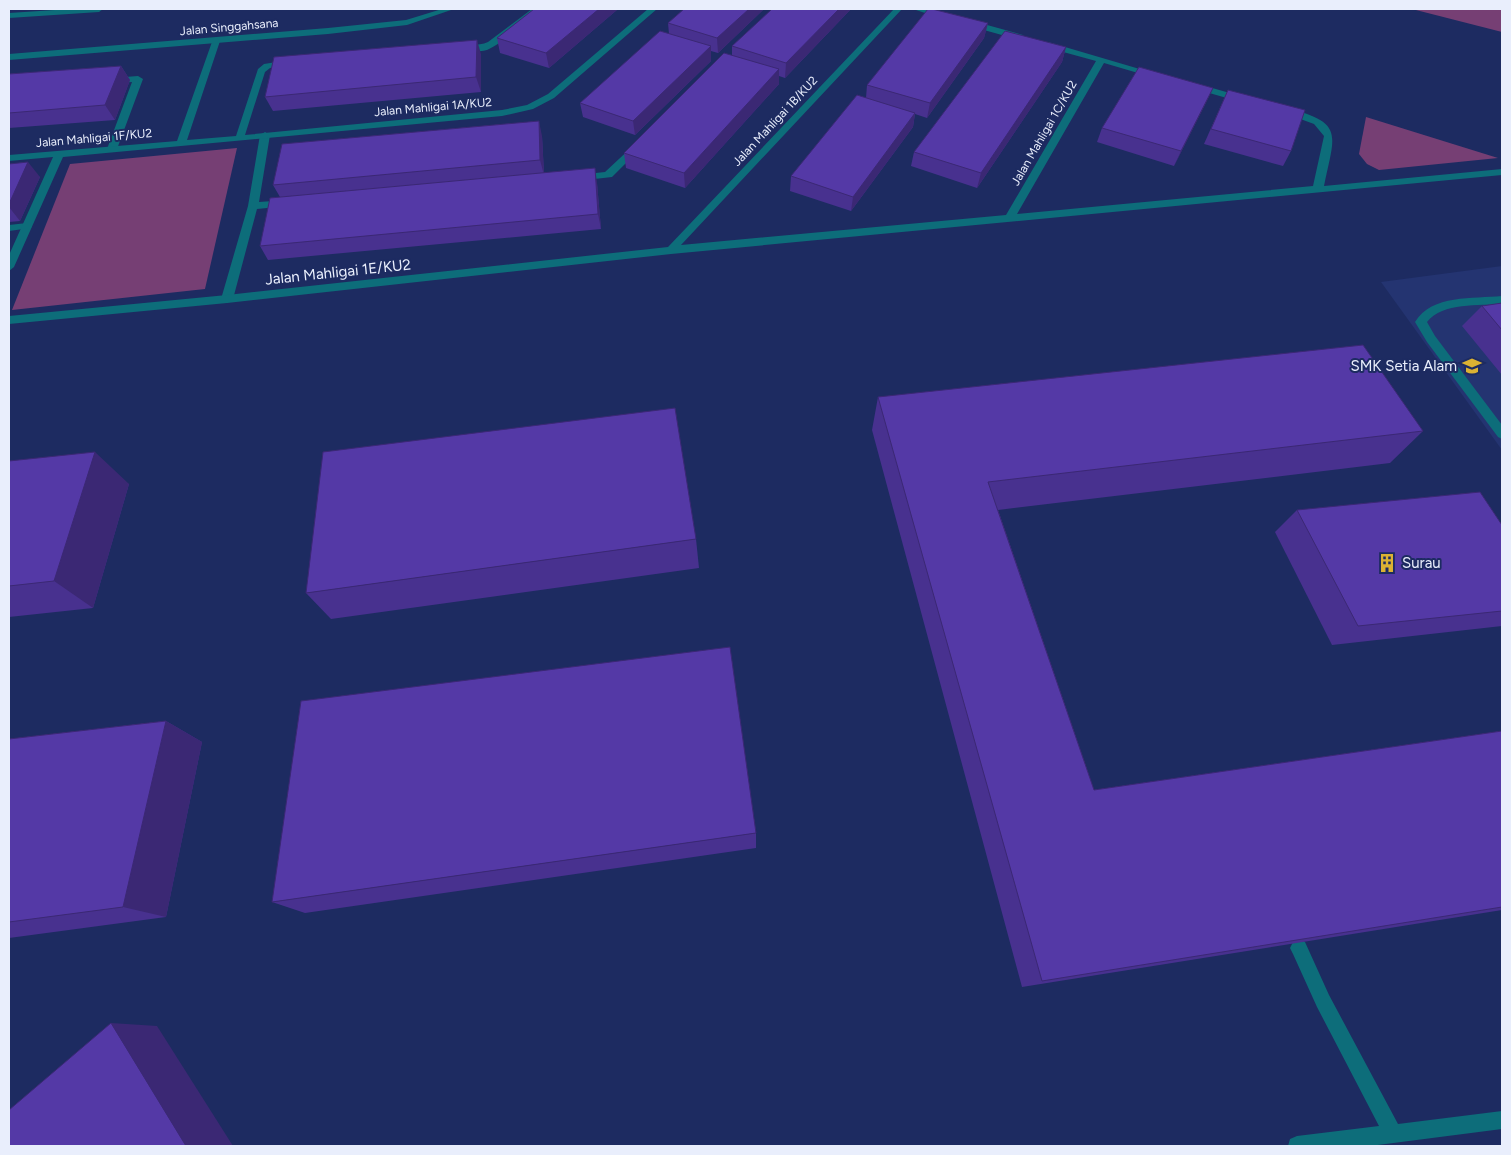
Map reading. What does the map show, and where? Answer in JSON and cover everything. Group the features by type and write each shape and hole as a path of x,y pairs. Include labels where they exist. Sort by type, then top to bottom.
{"street":[{"path":"9,16 99,9"},
{"name":"Jalan Singgahsana","path":"9,57 216,41 407,22 450,9"},
{"path":"455,50 484,48 492,44 537,9"},
{"name":"Jalan Mahligai 1A/KU2","path":"181,144 502,113 530,107 551,96 653,9"},
{"name":"Jalan Mahligai 1B/KU2","path":"671,250 898,9"},
{"path":"917,9 1166,78"},
{"path":"181,144 216,41"},
{"name":"Jalan Mahligai 1C/KU2","path":"1010,218 1100,60"},
{"path":"240,137 261,71 266,66 274,64 302,62"},
{"path":"101,82 138,79 112,149"},
{"path":"1184,83 1258,103"},
{"path":"1276,108 1313,118 1327,131 1329,136 1318,189"},
{"path":"227,299 253,206 265,135"},
{"path":"568,178 608,175 643,142"},
{"name":"Jalan Mahligai 1F/KU2","path":"9,158 181,144"},
{"path":"9,267 59,154"},
{"name":"Jalan Mahligai 1E/KU2","path":"9,320 227,299 671,250 1502,172"},
{"path":"253,206 302,202"},
{"path":"9,228 27,226"},
{"path":"1502,300 1440,306 1428,313 1421,322 1431,339 1502,434"},
{"path":"1299,948 1323,1001 1393,1134"},
{"path":"1297,1146 1502,1120"}],"shaded area":[{"path":"1412,9 1502,9 1502,32"},
{"path":"1366,117 1498,158 1379,170 1367,164 1359,154"},
{"path":"237,148 205,289 12,310 70,164"},
{"name":"SMK Setia Alam","path":"1502,266 1502,450 1381,282"}],"building":[{"path":"534,9 599,9 546,53 497,38"},
{"path":"684,9 749,9 717,38 668,23"},
{"path":"772,9 839,9 786,63 732,46"},
{"path":"928,9 988,23 930,103 867,85"},
{"path":"660,31 711,46 633,121 580,103"},
{"path":"1005,31 1066,47 981,173 914,152"},
{"path":"477,40 476,77 265,97 274,57"},
{"path":"724,53 779,69 684,173 624,153"},
{"path":"121,66 105,105 9,113 9,74"},
{"path":"1139,67 1213,88 1181,151 1102,128"},
{"path":"1228,90 1305,110 1291,151 1211,129"},
{"path":"857,95 915,113 853,197 791,176"},
{"path":"539,121 540,160 273,185 282,144"},
{"path":"28,162 9,204 9,164"},
{"path":"595,168 598,214 260,246 270,198"},
{"path":"1502,303 1502,330 1482,306"},
{"path":"1363,345 1423,431 988,482 1094,790 1502,731 1502,907 1042,981 878,397"},
{"path":"675,408 696,539 306,593 323,452"},
{"path":"95,452 54,581 9,586 9,461"},
{"name":"Surau","path":"1480,492 1502,525 1502,611 1358,626 1297,510"},
{"path":"730,647 756,833 272,902 301,701"},
{"path":"166,721 123,907 9,922 9,739"},
{"path":"111,1023 186,1146 9,1146 9,1110"}],"place":[{"name":"SMK Setia Alam","path":"1472,366"},
{"name":"Surau","path":"1387,563"}]}
